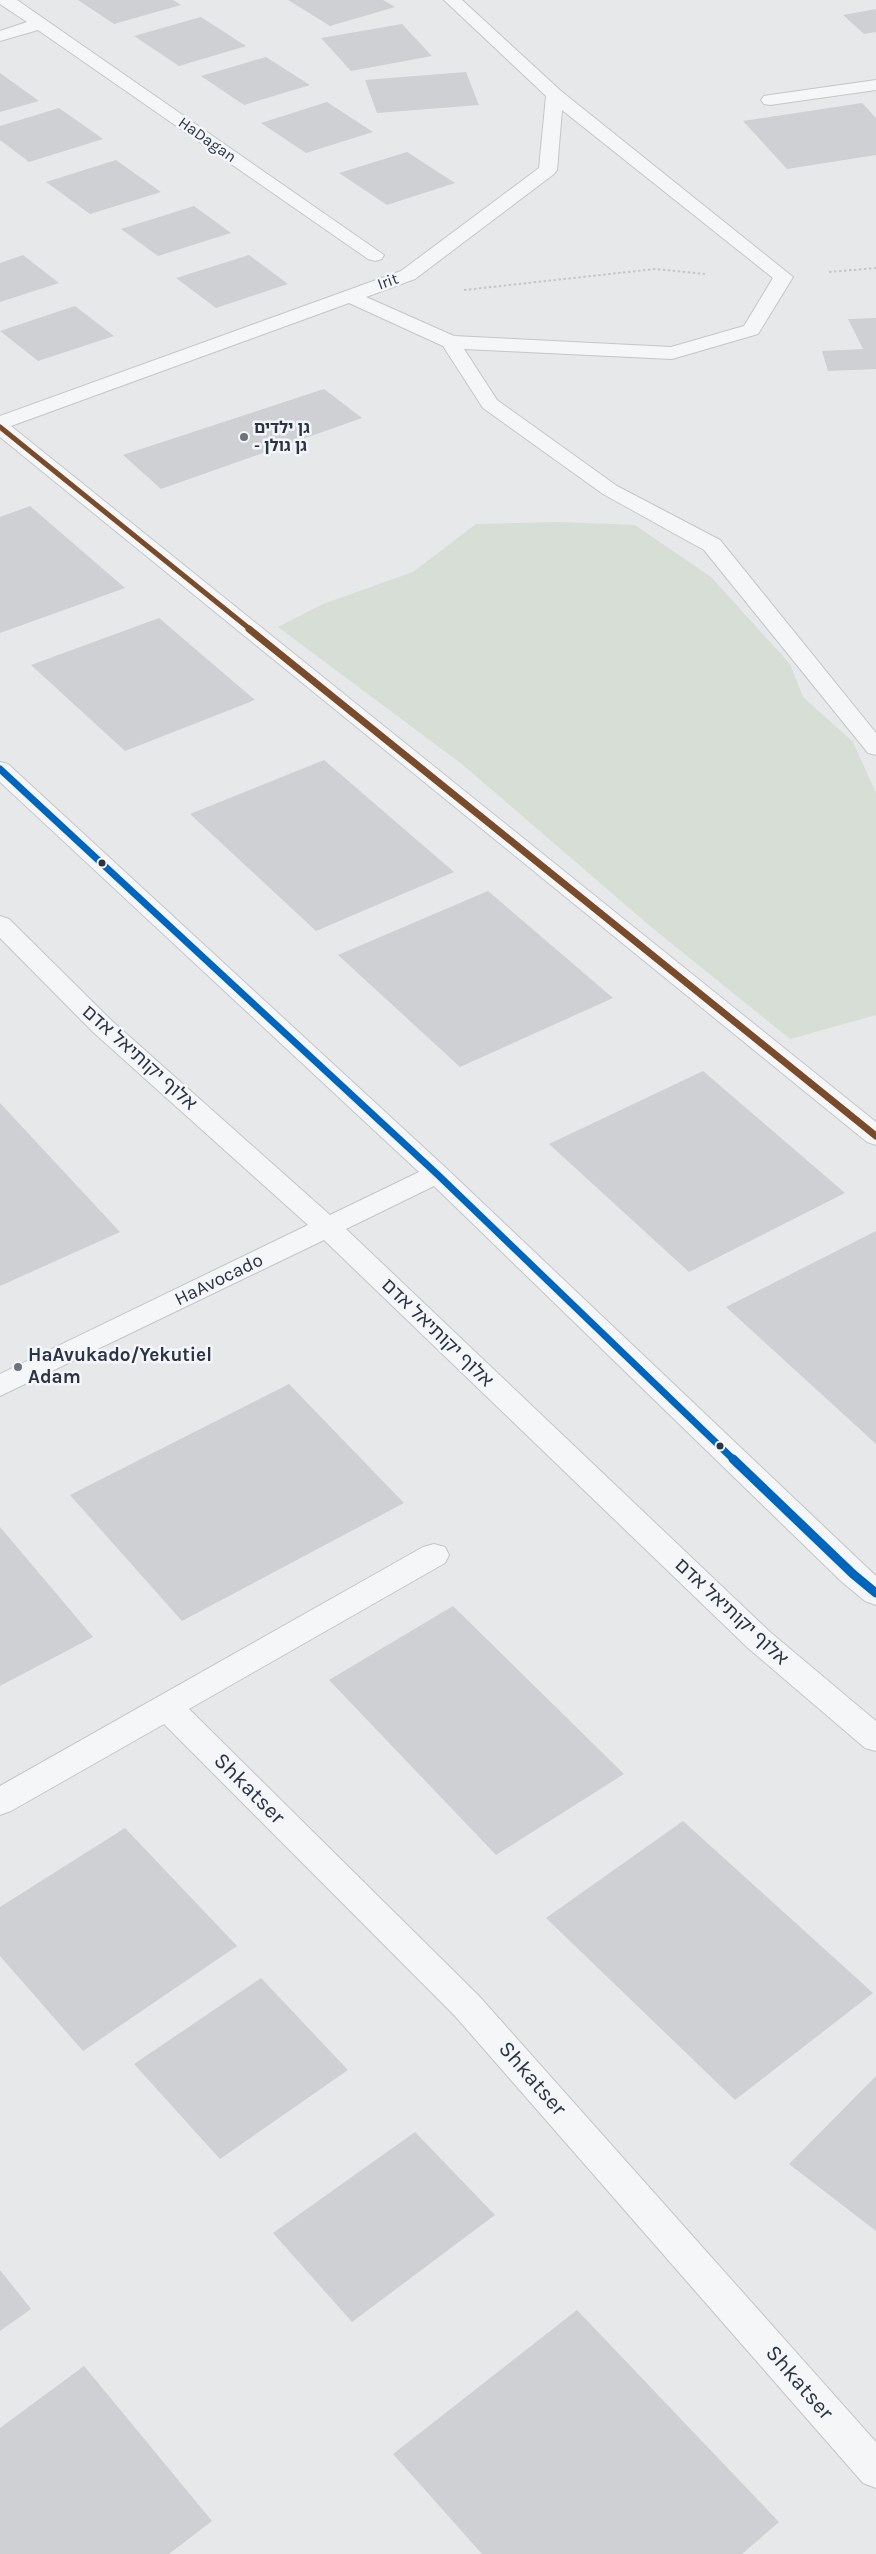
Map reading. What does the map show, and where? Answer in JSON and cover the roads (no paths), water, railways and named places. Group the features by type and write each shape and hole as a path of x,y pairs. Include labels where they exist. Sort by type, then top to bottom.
{"street":[{"name":"HaDagan","path":"6,0 375,255"},
{"path":"349,296 450,342 672,353 751,330 783,277 555,95 452,0"},
{"path":"0,36 40,24"},
{"path":"770,100 876,85"},
{"name":"Irit","path":"0,423 408,275 548,170 555,95"},
{"path":"450,342 490,404 610,490 712,545 876,748"},
{"path":"0,427 876,1136"},
{"path":"0,768 437,1174 853,1574 876,1593"},
{"name":"אלוף יקותיאל אדם","path":"0,924 102,1026 327,1228 759,1640 876,1739"},
{"name":"HaAvocado","path":"0,1386 437,1174"},
{"path":"0,1802 434,1555"},
{"name":"Shkatser","path":"167,1707 468,2006 876,2470"}],"place":[{"name":"גן ילדים - גן גולן","path":"244,437"},
{"name":"HaAvukado/Yekutiel Adam","path":"18,1367"}]}
